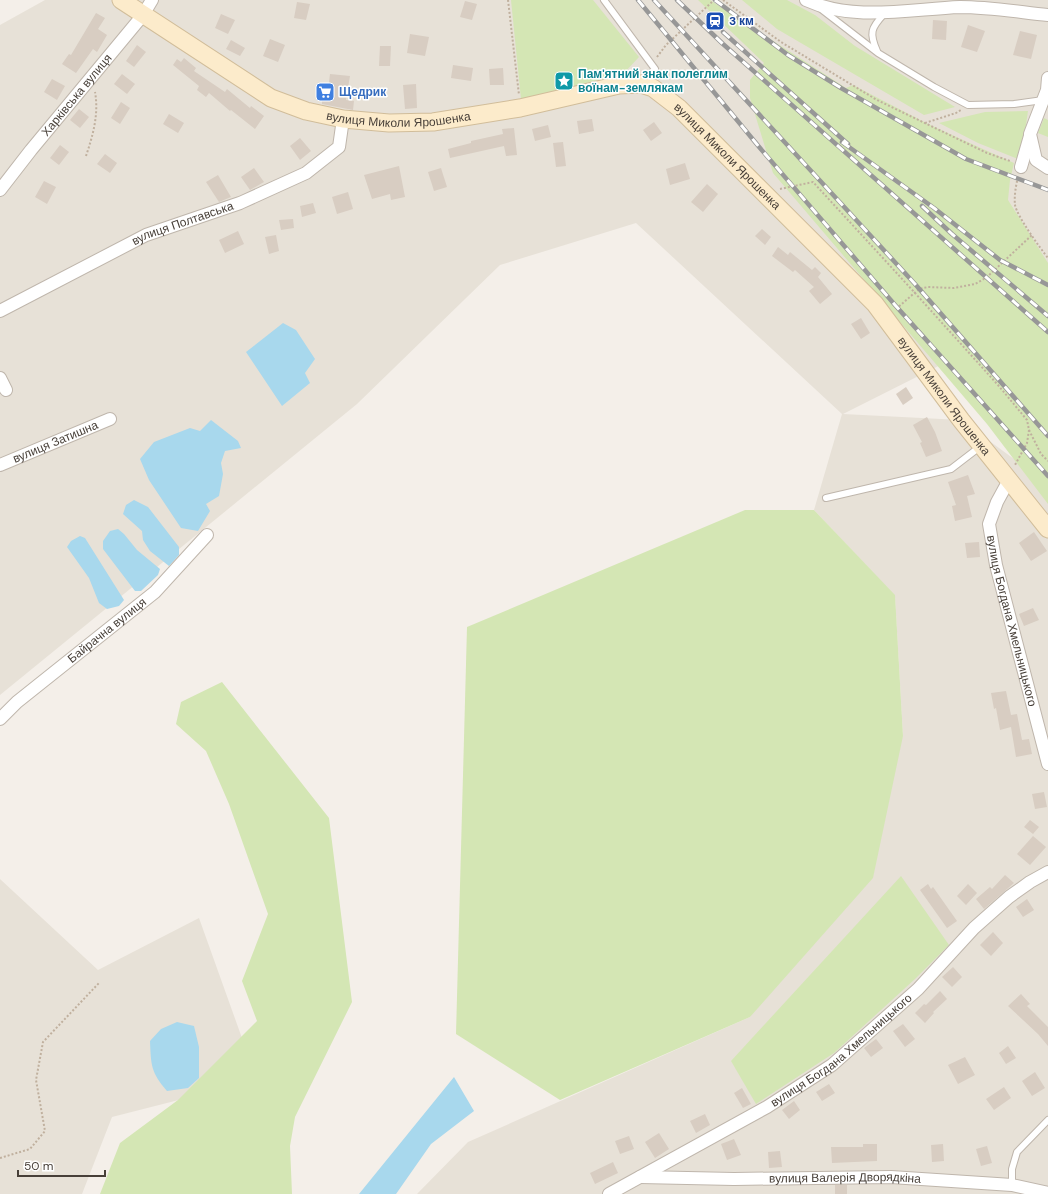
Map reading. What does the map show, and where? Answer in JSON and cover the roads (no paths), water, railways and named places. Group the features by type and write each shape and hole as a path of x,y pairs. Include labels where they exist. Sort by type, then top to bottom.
{"street":[{"name":"вулиця Миколи Ярошенка","path":"121,0 271,98 306,111 343,119 389,123 433,122 520,108 619,85 641,84 653,88 679,108 875,304 961,420 1048,529"},
{"name":"Харківська вулиця","path":"0,190 31,150 143,15 152,0"},
{"path":"811,2 854,13 962,7 1048,15"},
{"path":"1021,167 1030,134 1046,90"},
{"name":"вулиця Полтавська","path":"0,311 146,235 240,203 306,173 339,147 343,119"},
{"path":"1030,134 1036,160 1048,168"},
{"path":"0,378 6,390"},
{"name":"вулиця Затишна","path":"0,465 110,419"},
{"name":"вулиця Богдана Хмельницького","path":"1009,480 997,502 989,524 996,565 1048,764"},
{"name":"Байрачна вулиця","path":"0,719 17,702 155,592 207,536"},
{"name":"вулиця Богдана Хмельницького","path":"609,1194 767,1107 832,1065 918,989 974,928 1009,897 1030,882 1048,872"},
{"name":"вулиця Валерія Дворядкіна","path":"640,1177 734,1180 891,1177 1012,1185 1048,1193"}],"lane":[{"path":"604,0 655,69 641,84"},
{"path":"811,2 878,53 934,87 968,105 1014,104 1046,90"},
{"path":"878,53 872,35 873,27 886,12"},
{"path":"826,498 951,469 982,446"},
{"path":"1012,1185 1012,1169 1017,1152 1048,1120"}],"water":[{"path":"283,323 296,330 315,359 305,373 310,383 282,406 246,352"},
{"path":"211,420 238,441 241,448 225,451 221,463 223,474 219,496 206,504 210,511 198,531 181,528 149,480 140,459 154,442 190,428 200,431"},
{"path":"134,500 148,507 179,547 179,555 169,566 150,551 143,540 142,531 123,514 126,505"},
{"path":"118,529 137,550 160,569 158,575 141,591 135,591 103,549 103,541 110,531"},
{"path":"80,536 85,538 124,600 119,606 107,609 99,603 89,578 67,547 71,541"},
{"path":"177,1022 194,1026 199,1047 199,1078 188,1088 167,1091 158,1079 153,1068 150,1041 161,1029"},
{"path":"454,1077 474,1111 431,1144 396,1194 359,1194"}],"railway":[{"path":"638,0 760,148 895,305 1048,476"},
{"path":"654,0 915,284 1048,436"},
{"path":"677,0 723,44 1048,332"},
{"path":"715,0 788,55 841,88 966,159 1048,190"},
{"path":"723,32 848,144"},
{"path":"842,142 934,208 1000,260 1048,285"},
{"path":"922,206 952,234 1048,316"}],"place":[{"name":"3 км","path":"715,21"},
{"name":"Пам'ятний знак полеглим воїнам-землякам","path":"564,81"},
{"name":"Щедрик","path":"325,92"}]}
